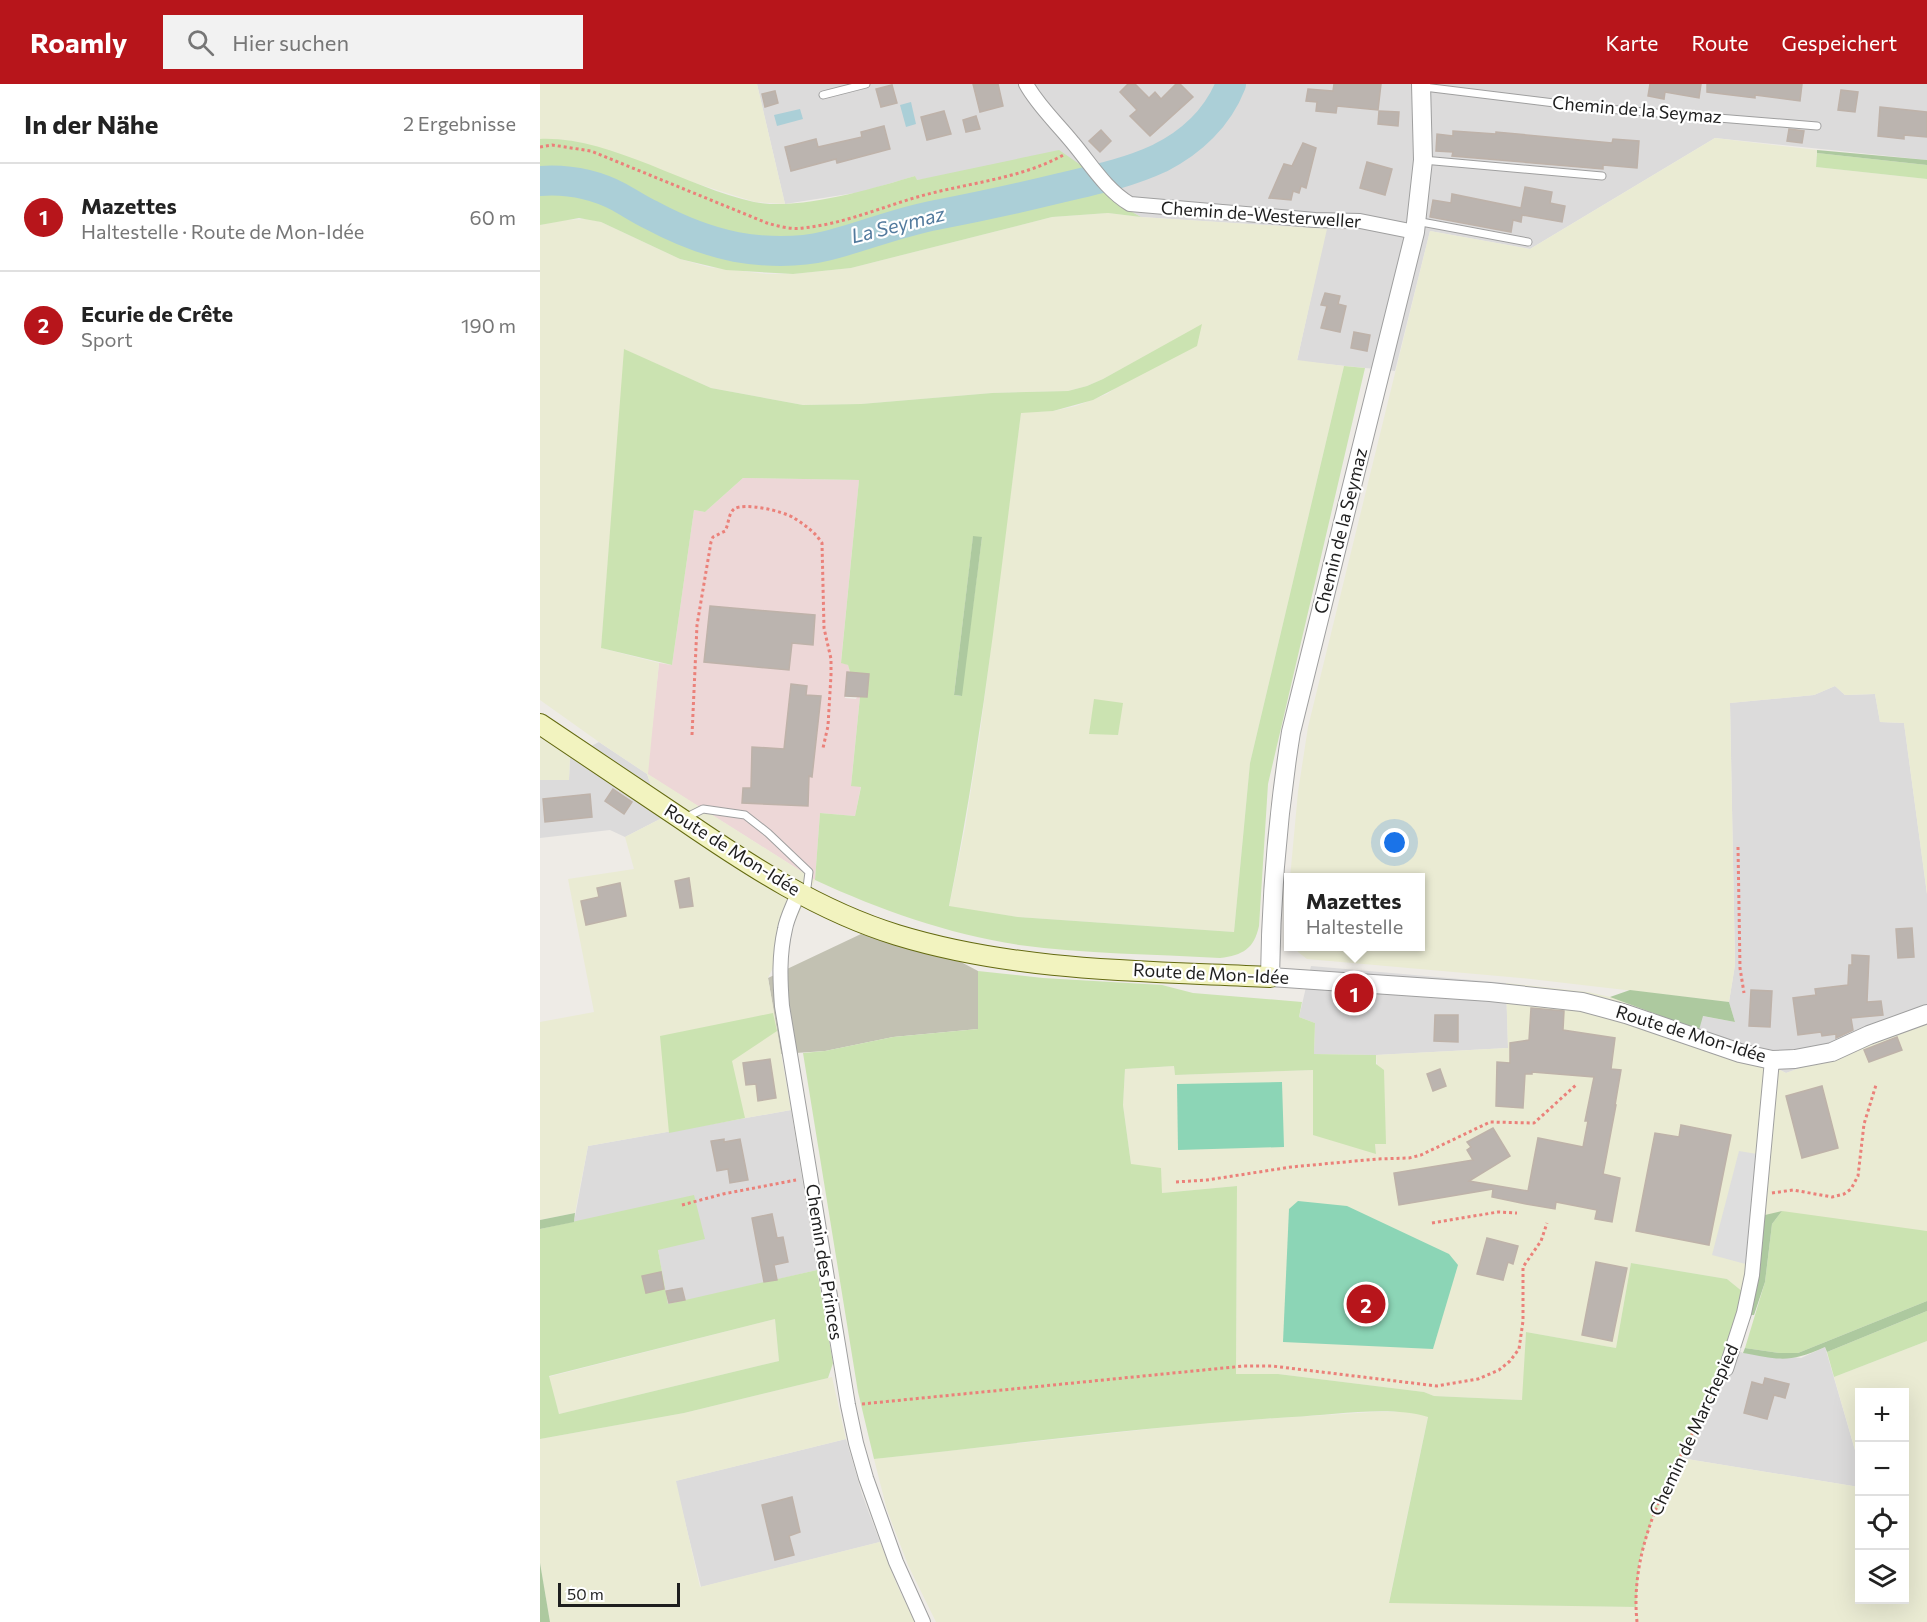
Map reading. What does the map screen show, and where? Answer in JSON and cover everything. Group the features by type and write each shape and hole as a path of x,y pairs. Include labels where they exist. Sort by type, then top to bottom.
{"main road":[{"name":"Route de Mon-Idée","path":"540,724 763,873 802,895 853,919 896,935 1005,960 1080,968 1270,977"}],"street":[{"name":"Chemin de-Westerweller","path":"1026,84 1041,106 1094,169 1121,199 1130,204 1144,207 1315,220 1360,221 1416,227"},
{"name":"Chemin de la Seymaz","path":"1270,977 1276,851 1291,732 1416,227 1423,160 1421,85"},
{"name":"Chemin des Princes","path":"802,895 785,927 780,972 782,1006 810,1178 848,1406 866,1478 896,1562 923,1622"},
{"name":"Route de Mon-Idée","path":"1270,977 1490,992 1582,1002 1626,1014 1729,1049 1772,1060 1795,1059 1832,1052 1869,1035 1927,1014"},
{"name":"Chemin de Marchepied","path":"1726,1369 1749,1293 1754,1260 1772,1060"}],"lane":[{"path":"823,95 866,84"},
{"name":"Chemin de la Seymaz","path":"1421,85 1595,108 1817,126"},
{"path":"1423,160 1602,176"},
{"path":"1416,227 1528,242"},
{"path":"682,820 703,809 745,815 768,833 809,872 802,895"}],"path":[{"path":"540,147 570,147 591,151 766,223 800,229 838,222 915,198 999,178 1054,161 1077,147"},
{"path":"692,735 697,625 711,542 714,537 725,531 731,512 745,505 792,517 817,535 822,543 824,628 831,659 828,726 823,748"},
{"path":"1738,847 1740,968 1744,993"},
{"path":"1176,1182 1207,1180 1291,1167 1416,1157 1490,1122 1534,1124 1576,1085"},
{"path":"1759,1197 1774,1192 1793,1191 1832,1197 1844,1194 1851,1189 1858,1176 1864,1124 1876,1085"},
{"path":"682,1205 723,1194 810,1178"},
{"path":"1432,1223 1498,1212 1517,1213"},
{"path":"848,1406 1244,1366 1272,1366 1437,1386 1478,1379 1499,1370 1510,1361 1519,1348 1523,1321 1522,1267 1541,1240 1547,1223"},
{"name":"Chemin de Marchepied","path":"1637,1622 1635,1593 1637,1577 1653,1516 1726,1369"}],"shaded area":[{"path":"757,84 1927,84 1927,160 1715,138 1530,249 1430,231 1395,371 1297,361 1326,229 1141,217 1116,203 1085,168 916,180 915,176 861,192 785,204"},
{"path":"743,478 859,480 841,662 848,665 850,672 847,673 845,698 860,697 851,785 861,786 855,816 820,813 815,880 647,774 659,663 672,665 694,510 705,512"},
{"path":"1835,686 1845,695 1875,694 1880,722 1904,723 1927,894 1927,1022 1786,1073 1699,1030 1702,1016 1735,1022 1729,1002 1735,965 1730,703 1814,695"},
{"path":"599,742 647,774 662,818 625,837 610,830 540,838 540,780 569,780 570,757"},
{"path":"861,934 961,962 978,971 978,1029 893,1037 825,1051 781,1054 768,978"},
{"path":"1311,966 1506,983 1508,1048 1376,1055 1314,1054 1315,1023 1299,1017"},
{"path":"791,1110 817,1270 668,1305 658,1250 574,1222 588,1146"},
{"path":"1739,1151 1763,1155 1753,1266 1712,1255"},
{"path":"1729,1345 1743,1353 1801,1358 1825,1347 1855,1450 1855,1486 1681,1458 1726,1369"},
{"path":"846,1439 862,1494 880,1542 701,1587 675,1481"}],"green space":[{"path":"540,84 757,84 785,204 755,202 589,145 567,140 540,139"},
{"path":"1715,138 1817,150 1816,167 1927,179 1927,894 1904,723 1880,722 1875,694 1845,695 1835,686 1814,695 1730,703 1735,965 1729,1002 1521,978 1307,959 1297,951 1425,951 1425,873 1290,873 1298,792 1308,727 1430,231 1530,249"},
{"path":"540,139 566,140 593,145 728,195 772,204 813,201 915,176 917,180 1059,150 1085,168 1116,203 1141,217 1108,213 1052,217 851,268 793,274 726,270 680,259 601,222 579,218 540,225"},
{"path":"1817,150 1927,160 1927,165 1817,153"},
{"path":"1817,153 1927,165 1927,179 1816,167"},
{"path":"1108,213 1327,229 1297,360 1344,366 1250,763 1234,932 1018,917 949,907 965,828 980,733 1021,412 1053,411 1076,406 1107,394 1202,325 1103,379 1068,391 992,393 861,404 803,405 711,388 625,350 601,648 659,663 648,774 815,880 768,978 791,1110 588,1146 575,1213 540,1220 540,1022 594,1012 568,879 634,869 625,837 662,818 647,774 540,700 540,225 563,220 589,219 601,222 680,259 708,267 766,274 793,274 851,268 1052,217"},
{"path":"1202,324 1197,346 1093,400 1053,411 1021,413 981,722 949,906 1018,917 1234,932 1250,763 1344,366 1365,368 1268,784 1259,926 1254,940 1246,950 1228,957 1119,953 1019,945 940,928 864,901 815,880 820,813 855,816 861,787 851,786 860,697 867,697 869,675 850,672 848,665 841,663 859,480 743,478 705,512 694,510 672,665 601,648 624,349 711,388 803,405 861,404 992,393 1068,391 1103,379","holes":["973,537 982,537 961,696 954,695"]},
{"path":"973,536 982,537 962,696 954,695"},
{"path":"1094,699 1123,703 1118,735 1089,734"},
{"path":"540,738 570,757 569,780 540,780"},
{"path":"978,971 1043,978 1162,985 1193,993 1302,1002 1299,1017 1315,1023 1314,1054 1376,1055 1376,1064 1384,1070 1386,1144 1375,1144 1376,1154 1313,1135 1313,1070 1175,1075 1174,1066 1125,1069 1123,1105 1131,1164 1161,1168 1162,1193 1237,1186 1236,1374 1278,1374 1424,1392 1434,1396 1522,1400 1526,1332 1616,1348 1631,1263 1727,1279 1743,1292 1726,1369 1653,1516 1639,1562 1636,1607 1389,1603 1428,1417 1413,1413 1379,1411 1187,1425 874,1459 858,1392 803,1053 825,1051 893,1037 978,1029"},
{"path":"1506,983 1588,992 1610,997 1699,1030 1786,1073 1927,1022 1927,1231 1765,1215 1753,1300 1727,1279 1631,1263 1616,1348 1526,1332 1523,1400 1434,1396 1424,1392 1278,1374 1236,1374 1237,1186 1162,1193 1131,1164 1123,1105 1125,1069 1174,1066 1175,1075 1313,1070 1376,1154 1375,1144 1385,1144 1376,1055 1508,1048"},
{"path":"1630,990 1729,1002 1735,1022 1703,1016 1699,1030 1610,997"},
{"path":"773,1013 777,1031 732,1061 745,1118 669,1133 660,1036"},
{"path":"1282,1082 1284,1147 1178,1150 1177,1084"},
{"path":"694,1195 705,1239 658,1250 668,1304 817,1270 833,1363 828,1378 684,1413 540,1439 540,1229","holes":["775,1319 779,1361 559,1414 549,1376"]},
{"path":"1298,1201 1347,1206 1449,1254 1458,1265 1433,1349 1283,1342 1289,1209"},
{"path":"1782,1211 1927,1231 1927,1301 1798,1353 1745,1348 1765,1282 1772,1224"},
{"path":"1782,1211 1772,1224 1765,1282 1754,1315 1749,1315 1757,1281 1765,1215"},
{"path":"575,1213 574,1222 540,1229 540,1220"},
{"path":"1927,1301 1927,1311 1827,1352 1825,1347 1802,1356 1785,1359 1743,1353 1745,1348 1798,1353"},
{"path":"1927,1311 1927,1341 1834,1377 1827,1352"},
{"path":"775,1319 779,1361 559,1414 548,1377"},
{"path":"1927,1341 1927,1622 936,1622 908,1565 887,1510 874,1459 1214,1422 1409,1412 1428,1416 1389,1602 1635,1607 1637,1577 1646,1536 1663,1492 1681,1458 1855,1486 1855,1604 1909,1604 1909,1388 1855,1388 1855,1450 1834,1377"},
{"path":"832,1377 846,1439 676,1481 700,1587 880,1542 915,1622 550,1622 540,1563 540,1439 684,1413"},
{"path":"540,1563 550,1622 540,1622"}],"water":[{"path":"911,102 916,124 906,127 900,105"},
{"path":"800,109 803,119 777,126 774,115"}],"building":[{"path":"973,84 998,84 1003,106 980,112"},
{"path":"1128,84 1135,84 1149,98 1155,92 1161,99 1176,84 1180,84 1193,97 1150,136 1130,116 1137,110 1120,92"},
{"path":"1334,84 1381,84 1378,110 1337,106 1336,113 1316,111 1317,102 1306,101 1308,89 1333,91"},
{"path":"1650,84 1701,84 1699,98 1665,92 1664,99 1648,96"},
{"path":"1707,84 1802,84 1800,101 1707,92"},
{"path":"892,85 897,103 881,107 876,89"},
{"path":"1841,90 1858,92 1855,112 1838,110"},
{"path":"775,91 778,103 765,107 762,94"},
{"path":"1880,107 1927,112 1927,137 1904,135 1904,139 1878,136"},
{"path":"944,111 951,134 927,140 921,117"},
{"path":"1379,111 1399,112 1398,126 1378,124"},
{"path":"976,116 980,129 966,132 963,120"},
{"path":"884,126 890,149 837,163 836,159 791,171 785,147 816,139 818,147 862,137 861,132"},
{"path":"1789,129 1804,131 1802,143 1787,141"},
{"path":"1101,130 1111,141 1100,152 1089,141"},
{"path":"1453,131 1496,134 1496,132 1612,143 1613,139 1639,141 1637,168 1603,165 1603,169 1452,156 1453,152 1436,151 1437,134 1453,136"},
{"path":"1303,143 1316,148 1306,188 1301,186 1299,193 1293,191 1291,200 1269,198 1284,164 1292,166"},
{"path":"1367,162 1392,169 1385,195 1360,188"},
{"path":"1525,187 1552,192 1550,203 1565,206 1562,222 1522,215 1521,222 1513,220 1511,232 1430,217 1433,200 1451,203 1452,194 1521,208"},
{"path":"1325,293 1340,296 1338,304 1346,306 1340,332 1321,328 1327,306 1321,305"},
{"path":"1354,332 1370,335 1367,351 1351,348"},
{"path":"710,606 815,615 813,645 792,643 789,670 704,662"},
{"path":"847,672 869,674 867,697 845,696"},
{"path":"791,684 807,686 806,695 821,696 812,777 809,776 808,806 742,803 743,788 751,788 752,747 784,749"},
{"path":"613,789 632,802 624,814 605,801"},
{"path":"590,794 592,817 545,822 543,799"},
{"path":"689,878 693,906 680,908 675,881"},
{"path":"620,883 626,916 586,925 581,901 599,897 597,888"},
{"path":"1912,928 1914,957 1898,958 1896,929"},
{"path":"1852,955 1869,956 1867,1002 1881,1001 1883,1015 1851,1018 1853,1030 1836,1038 1836,1034 1822,1036 1821,1032 1798,1035 1793,998 1816,995 1815,989 1848,985"},
{"path":"1751,990 1772,991 1770,1027 1749,1026"},
{"path":"1531,1008 1564,1011 1563,1030 1615,1038 1611,1069 1621,1070 1603,1174 1620,1178 1612,1222 1595,1219 1597,1210 1556,1202 1555,1209 1492,1197 1493,1189 1399,1205 1394,1173 1473,1160 1467,1150 1471,1147 1467,1142 1493,1128 1510,1156 1469,1181 1528,1191 1538,1138 1583,1147 1588,1121 1585,1121 1594,1077 1532,1072 1532,1074 1525,1074 1523,1108 1496,1106 1497,1062 1510,1063 1510,1043 1529,1040"},
{"path":"1435,1015 1458,1015 1458,1042 1434,1041"},
{"path":"1897,1037 1902,1050 1869,1062 1864,1050"},
{"path":"770,1059 776,1098 758,1101 756,1084 746,1085 743,1063"},
{"path":"1440,1069 1446,1086 1433,1091 1427,1074"},
{"path":"1822,1086 1838,1148 1802,1158 1786,1096"},
{"path":"1681,1125 1731,1135 1709,1245 1636,1231 1655,1133 1679,1137"},
{"path":"724,1139 724,1142 740,1139 748,1180 730,1183 728,1169 717,1171 711,1141"},
{"path":"772,1214 777,1238 783,1237 788,1262 774,1265 777,1280 764,1282 752,1218"},
{"path":"1487,1238 1518,1246 1513,1264 1508,1262 1503,1280 1477,1274"},
{"path":"1596,1262 1627,1268 1612,1341 1582,1335"},
{"path":"661,1272 664,1289 646,1293 642,1276"},
{"path":"682,1288 685,1300 669,1303 666,1291"},
{"path":"1765,1378 1789,1384 1785,1398 1774,1395 1767,1419 1744,1413 1752,1382 1763,1385"},
{"path":"792,1497 800,1532 789,1536 794,1555 775,1560 762,1505"}],"waterway":[{"name":"La Seymaz","path":"540,181 571,182 600,189 671,225 725,244 769,251 815,248 922,218 1085,182 1148,163 1172,152 1203,127 1219,107 1231,84"}],"place":[{"name":"Mazettes","path":"1354,993"},
{"name":"Ecurie de Crête","path":"1366,1304"}]}
